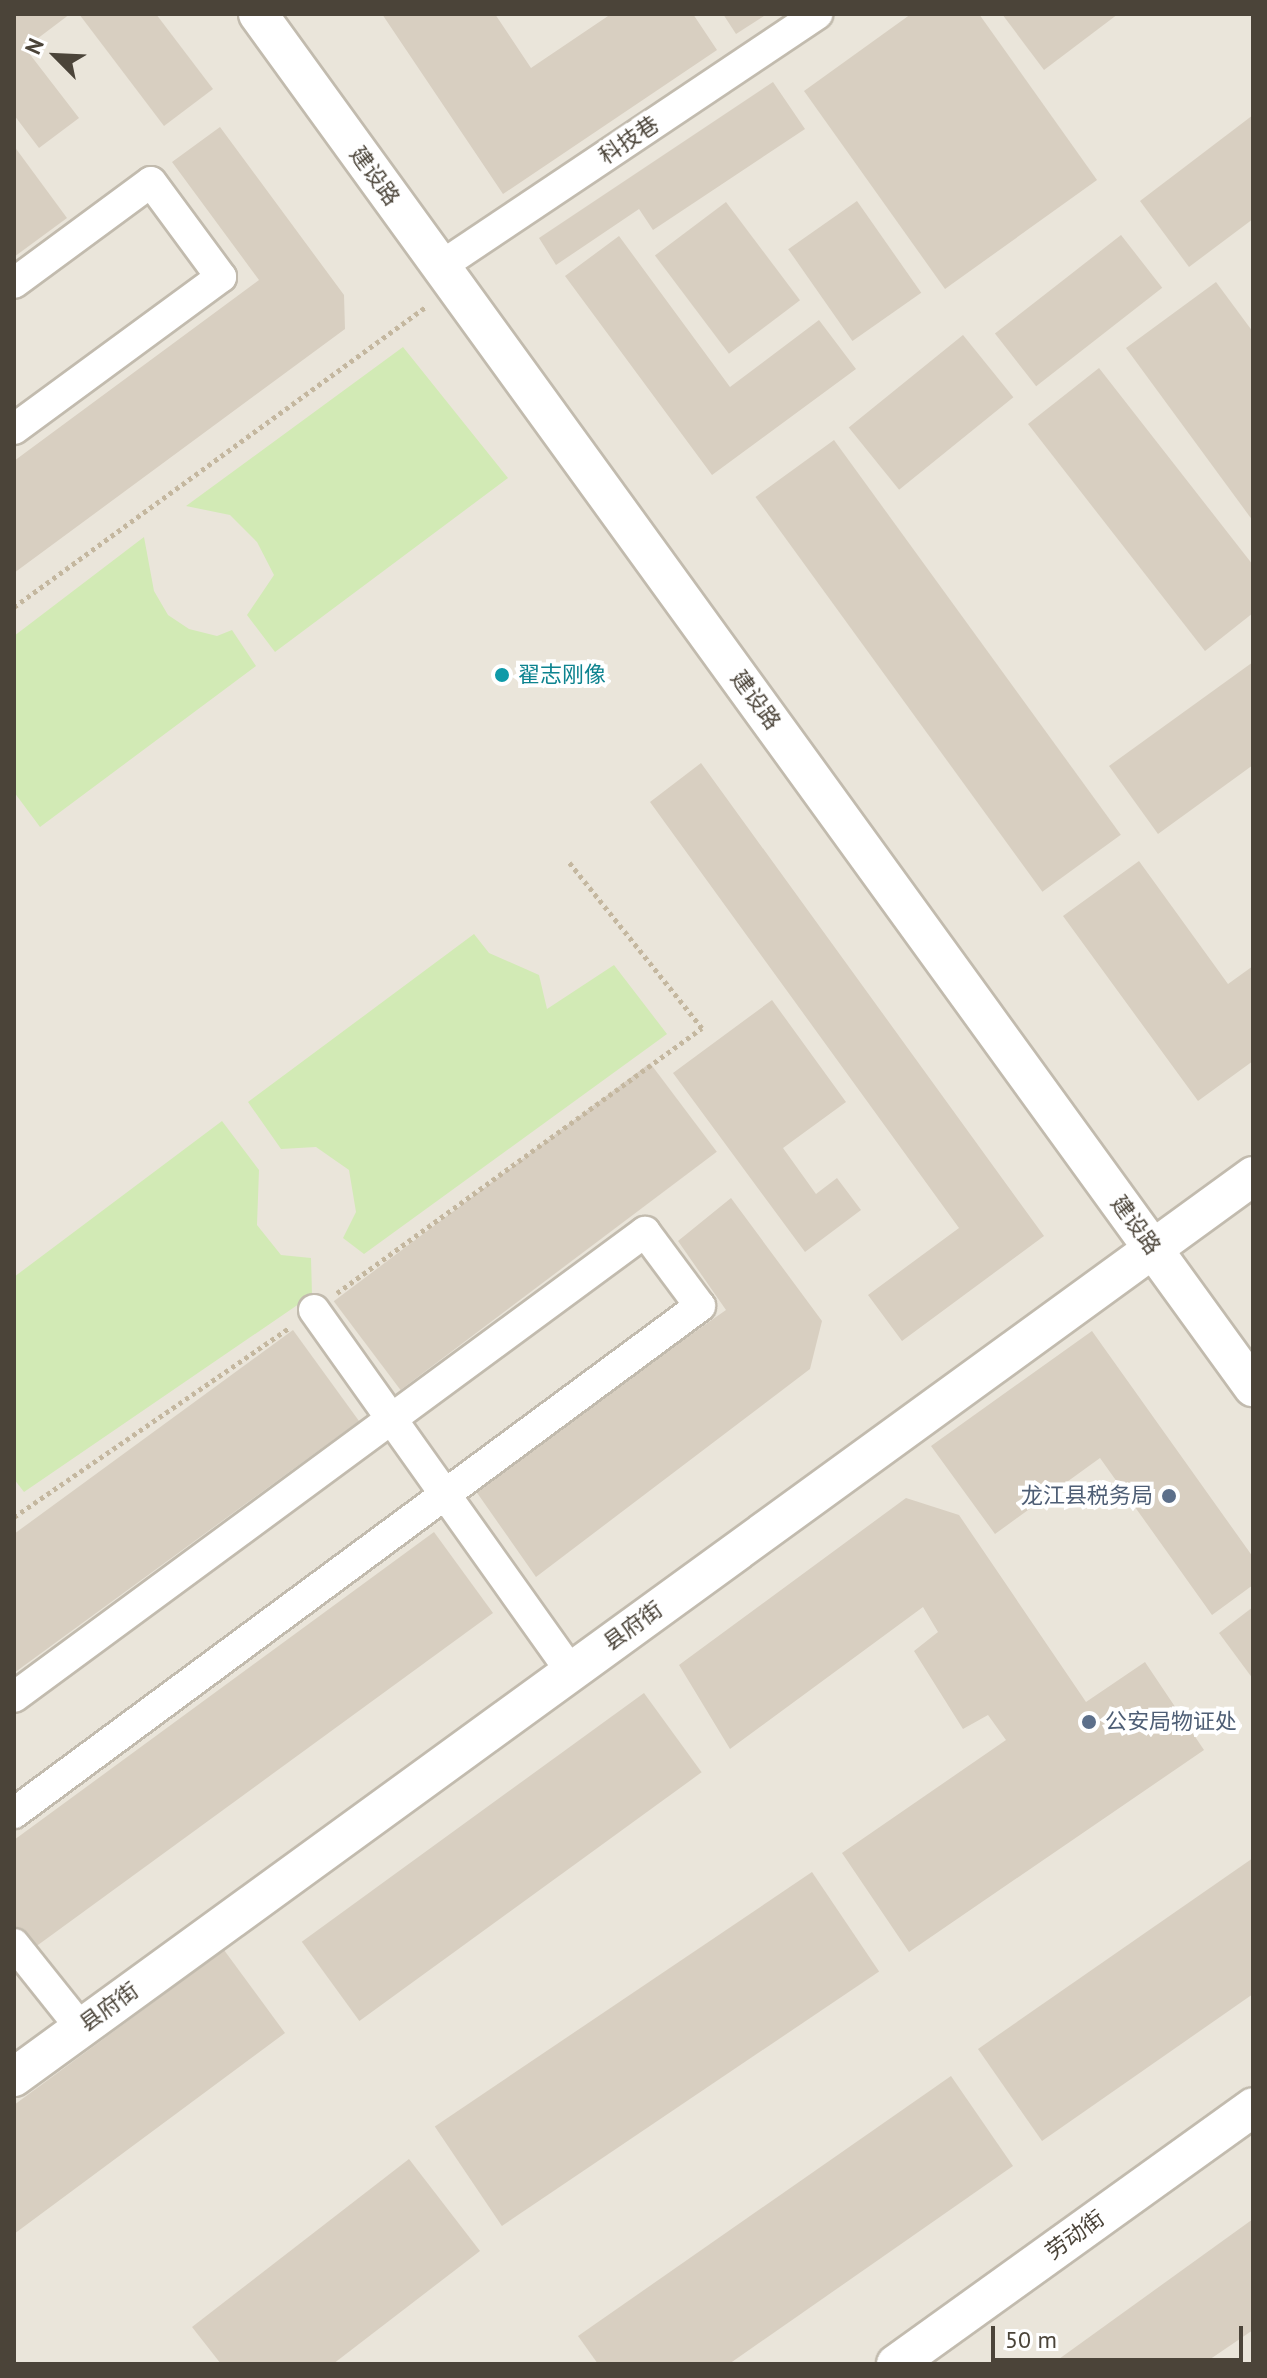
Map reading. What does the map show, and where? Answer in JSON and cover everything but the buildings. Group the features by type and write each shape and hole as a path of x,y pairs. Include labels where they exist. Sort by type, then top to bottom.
{"street":[{"name":"建设路","path":"258,14 1253,1387"},
{"name":"科技巷","path":"448,275 817,14"},
{"path":"14,283 151,182 221,277 14,429"},
{"name":"县府街","path":"14,2077 1253,1176"},
{"path":"14,1697 645,1232 700,1306 14,1813"},
{"path":"314,1310 389,1421 571,1672"},
{"path":"14,1944 81,2028"},
{"name":"劳动街","path":"896,2364 1253,2107"}],"path":[{"path":"14,607 448,275"},
{"path":"14,1517 314,1310 702,1028 568,861"}],"shaded area":[{"path":"14,14 1253,14 1253,2364 14,2364"}],"green space":[{"path":"403,347 508,478 275,652 247,615 274,575 257,542 230,515 186,506"},
{"path":"144,537 154,591 168,615 189,629 217,636 232,630 256,666 40,827 14,792 14,636"},
{"path":"474,934 489,953 539,975 547,1009 614,965 667,1034 364,1254 343,1238 356,1212 349,1170 316,1147 281,1149 248,1102"},
{"path":"222,1121 259,1170 257,1225 281,1255 311,1258 312,1295 24,1492 14,1479 14,1277"}],"place":[{"name":"翟志刚像","path":"502,675"},
{"name":"龙江县税务局","path":"1169,1496"},
{"name":"公安局物证处","path":"1089,1722"}]}
